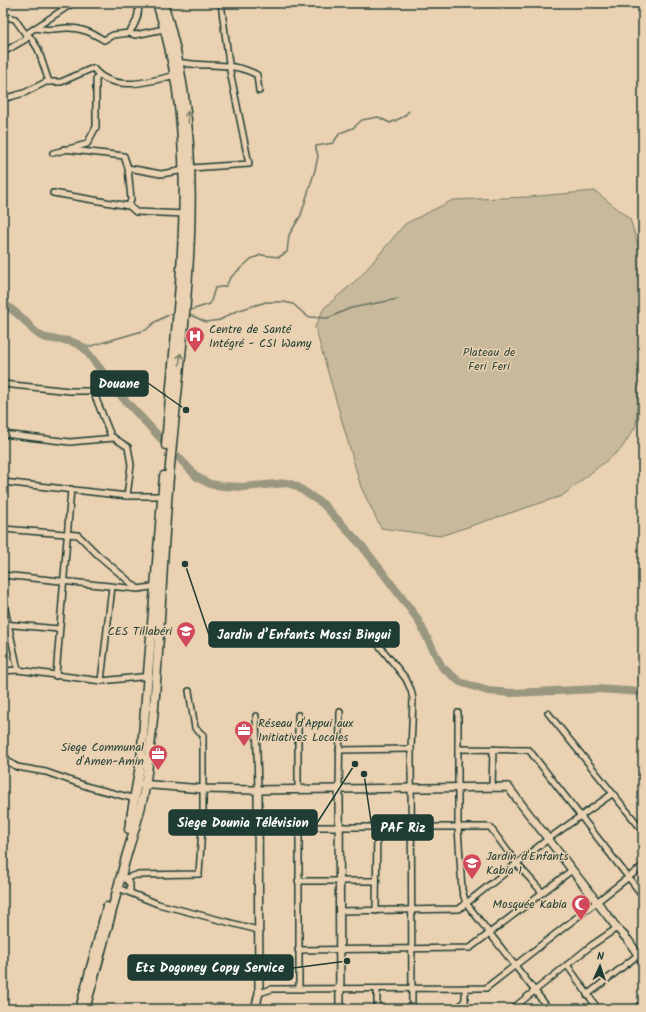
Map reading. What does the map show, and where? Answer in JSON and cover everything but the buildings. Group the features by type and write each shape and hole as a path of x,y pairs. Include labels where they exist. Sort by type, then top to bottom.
{"main road":[{"path":"157,3 177,74"},
{"path":"85,1009 118,888 124,877 142,784 152,676 169,438 174,394 187,214 188,169 182,135 177,74 178,62 163,3"},
{"path":"158,586 162,496 168,457"},
{"path":"80,1009 118,871 136,798 142,784"}],"street":[{"path":"3,45 7,50 26,39 26,34 73,3"},
{"path":"129,33 134,28 140,12 138,3"},
{"path":"128,168 161,174 188,169 249,164 230,67 221,3"},
{"path":"3,16 15,19 26,34 31,38 38,49 49,82"},
{"path":"35,28 56,30 65,28 83,30 95,34 104,40 113,35 129,33 135,35 164,29"},
{"path":"178,62 189,65 218,64 249,71 257,75 259,91"},
{"path":"3,99 24,93 49,82 60,82 93,68 98,74 115,83 159,80 177,74"},
{"path":"53,153 87,144 96,127 96,80 98,74"},
{"path":"64,149 124,156 128,168 131,199 129,206"},
{"path":"53,194 129,206 136,212 187,214"},
{"path":"3,384 93,392 111,436 128,447 131,465 127,496"},
{"path":"3,434 70,442 114,438"},
{"path":"3,482 127,496 162,496"},
{"path":"56,676 71,489"},
{"path":"3,529 78,535 98,555 138,589"},
{"path":"3,575 138,589 158,586"},
{"path":"101,680 112,587"},
{"path":"3,600 6,624 18,670"},
{"path":"6,624 59,629"},
{"path":"374,639 406,679 413,699 411,749 412,1009"},
{"path":"3,672 18,670 56,676 101,680 152,676"},
{"path":"124,877 136,875 199,874 203,789 203,735 195,728 189,691"},
{"path":"340,712 340,1009"},
{"path":"458,712 458,828 462,890 466,903 549,1009"},
{"path":"548,713 643,831"},
{"path":"298,715 298,790"},
{"path":"255,1009 259,993 256,716"},
{"path":"339,750 411,749"},
{"path":"458,749 529,750 643,896"},
{"path":"492,788 493,749"},
{"path":"3,754 8,762 17,767 46,772 89,787 136,798"},
{"path":"142,784 203,789 258,790 508,787 597,903 640,953 643,962"},
{"path":"339,911 459,910 548,839 612,794"},
{"path":"258,827 490,827 517,864 542,892"},
{"path":"299,827 299,990"},
{"path":"376,911 377,827"},
{"path":"259,993 272,989 340,990 486,988 643,866"},
{"path":"298,950 340,951 470,948 572,870"},
{"path":"124,877 130,884 130,892"},
{"path":"298,881 376,881"},
{"path":"118,888 158,904 258,930"},
{"path":"512,1009 567,965 617,928"},
{"path":"587,994 640,953"},
{"path":"567,965 598,1009"},
{"path":"464,988 465,1009"},
{"path":"377,989 377,1009"},
{"path":"458,1009 465,1000"},
{"path":"636,1009 643,1004"}],"green space":[{"name":"Plateau de Feri Feri","path":"595,191 630,219 643,260 643,383 638,387 636,426 621,449 562,496 440,536 381,528 361,487 315,327 324,308 360,277 405,224 453,200 528,197"}],"waterway":[{"path":"188,311 210,304 215,288 226,286 230,278 251,259 261,255 279,257 287,252 289,235 301,215 315,170 318,156 316,146 333,143 340,133 353,128 362,120 378,117 390,123 403,117 409,111"},
{"path":"188,314 206,322 220,320 236,311 266,302 284,302 293,304 308,317 328,318 351,308 398,299"},
{"path":"3,303 20,316 40,336 74,342 84,348 122,397 197,477 210,484 223,486 243,487 287,483 296,486 323,504 362,546 380,569 417,618 442,667 460,682 488,691 512,693 597,689 643,692"},
{"path":"84,348 146,330 155,322 174,312"}],"place":[{"name":"Centre de Santé Intégré - CSI Wamy","path":"195,353"},
{"name":"Douane","path":"186,410"},
{"name":"Jardin d’Enfants Mossi Bingui","path":"185,564"},
{"name":"CES Tillabéri","path":"186,648"},
{"name":"Réseau d'Appui aux Initiatives Locales","path":"244,747"},
{"name":"Siege Dounia Télévision","path":"355,764"},
{"name":"Siege Communal d'Amen-Amin","path":"158,771"},
{"name":"PAF Riz","path":"364,774"},
{"name":"Jardin d'Enfants Kabia 1","path":"472,880"},
{"name":"Mosquée Kabia","path":"581,921"},
{"name":"Ets Dogoney Copy Service","path":"347,961"}]}
